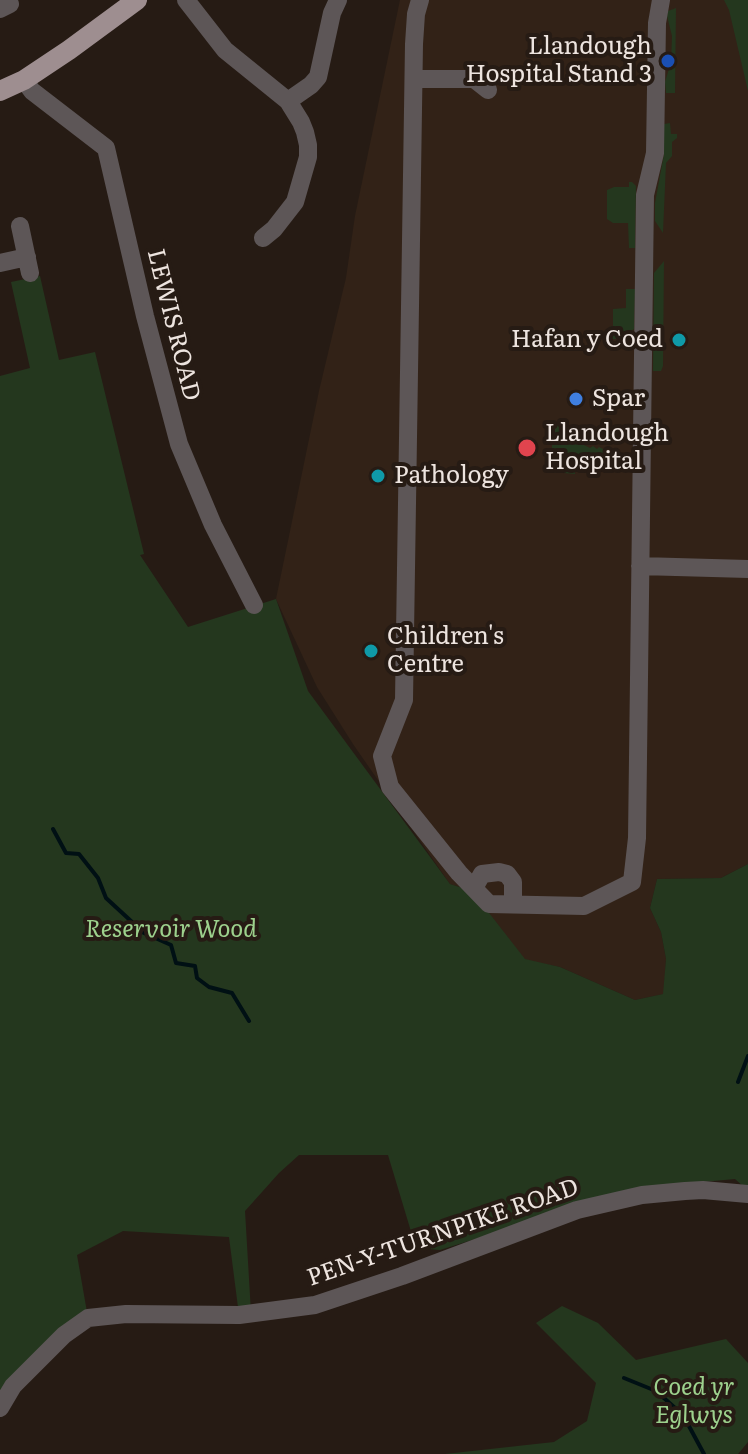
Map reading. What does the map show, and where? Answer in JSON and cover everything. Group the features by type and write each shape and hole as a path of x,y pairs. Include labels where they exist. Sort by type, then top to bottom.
{"main road":[{"path":"0,91 24,80 137,0"}],"street":[{"path":"0,9 10,4 7,0"},
{"path":"186,0 225,50 288,101 301,122 308,157 295,202 263,238"},
{"path":"288,101 318,77 332,13 338,0"},
{"path":"420,0 414,44 404,700 382,756 390,787 459,873 489,904 584,906 632,882 637,829 645,195 655,153 657,23 661,0"},
{"path":"414,79 474,79 488,90"},
{"name":"LEWIS ROAD","path":"24,80 32,91 106,148 184,461 254,605"},
{"path":"0,263 28,265 20,226"},
{"path":"640,566 748,569"},
{"path":"474,888 482,874 507,874 513,882 513,904"},
{"name":"PEN-Y-TURNPIKE ROAD","path":"0,1408 13,1386 64,1335 88,1318 126,1314 239,1315 315,1305 577,1210 642,1195 703,1190 748,1194"}],"shaded area":[{"name":"Llandough Hospital","path":"400,0 748,0 748,864 721,878 657,879 650,908 661,932 666,959 664,994 635,1000 560,967 525,960 472,891 450,884 317,687 276,599 346,278 355,216"}],"green space":[{"path":"724,0 748,0 748,91 729,10"},
{"path":"676,8 675,93 666,93 672,36 667,16 668,11"},
{"path":"670,123 671,134 677,134 677,138 672,142 672,156 666,163 663,233 655,221 655,203 664,154 664,124"},
{"path":"629,182 636,186 635,248 629,248 628,223 613,223 607,219 607,190 629,187"},
{"path":"664,261 663,366 661,371 653,371 654,273"},
{"name":"Reservoir Wood","path":"40,276 59,360 95,352 144,554 140,555 188,627 276,599 308,691 450,884 472,891 525,959 560,967 635,1000 663,994 666,959 661,932 650,908 657,879 721,878 748,864 748,1186 735,1179 637,1188 440,1250 416,1248 388,1155 299,1155 245,1211 251,1313 239,1315 229,1237 123,1231 77,1255 88,1318 0,1410 0,376 30,368 11,282"},
{"path":"626,289 635,289 634,329 622,339 609,339 613,309 626,308"},
{"path":"552,421 567,429 566,433 572,439 590,448 599,447 605,450 605,455 575,455 575,474 552,472"},
{"name":"Coed yr Eglwys","path":"562,1306 598,1323 636,1360 726,1339 748,1363 748,1442 738,1454 445,1454 554,1442 587,1421 596,1383 536,1323"}],"waterway":[{"path":"53,829 66,853 79,854 98,878 106,898 144,933 171,945 176,963 195,966 197,978 209,987 232,993 249,1021"},
{"path":"738,1082 748,1056"},
{"path":"624,1378 656,1391 683,1415 704,1454"}],"place":[{"name":"Llandough Hospital Stand 3","path":"668,61"},
{"name":"Hafan y Coed","path":"679,340"},
{"name":"Spar","path":"576,399"},
{"name":"Llandough Hospital","path":"527,448"},
{"name":"Pathology","path":"378,476"},
{"name":"Children's Centre","path":"371,651"}]}
